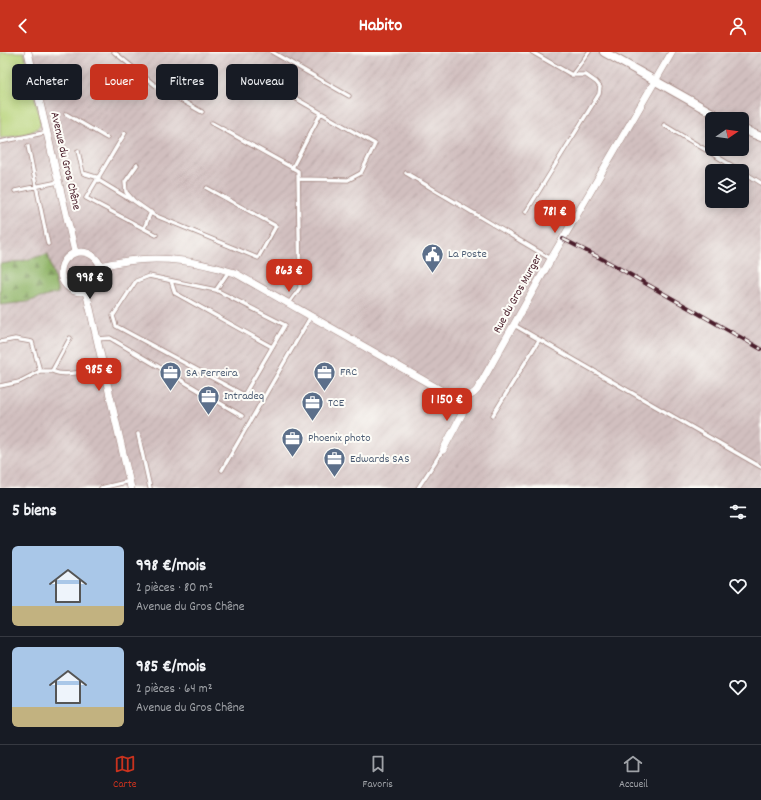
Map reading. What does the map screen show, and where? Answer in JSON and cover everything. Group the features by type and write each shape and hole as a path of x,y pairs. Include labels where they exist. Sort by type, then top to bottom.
{"street":[{"name":"Avenue du Gros Chêne","path":"28,52 75,252"},
{"path":"604,52 710,112"},
{"name":"Rue du Gros Murger","path":"465,398 477,390 551,259 672,52"},
{"path":"749,132 761,137"},
{"path":"75,252 84,252 93,255 101,266 99,282 94,288 86,292 77,292 68,287 61,275 62,266 66,258 75,252"},
{"path":"101,266 132,260 160,259 209,265 234,273 444,392 457,397 465,398 464,410 443,450"},
{"path":"86,292 131,485"}],"lane":[{"path":"114,52 156,86 202,112"},
{"path":"272,52 349,96"},
{"path":"526,212 599,94 600,87 586,75 572,75 532,52"},
{"path":"572,75 589,52"},
{"path":"298,100 375,144 360,173 348,180 298,179"},
{"path":"292,168 321,113"},
{"path":"66,114 107,138"},
{"path":"212,124 298,171 300,288 289,303"},
{"path":"664,125 730,164"},
{"path":"0,142 48,132"},
{"path":"125,133 86,198 156,235"},
{"path":"28,146 48,244"},
{"path":"78,151 83,173 98,179 154,215 258,258 276,226 208,188"},
{"path":"134,201 126,192 125,182 137,165"},
{"path":"406,173 551,259"},
{"path":"749,175 761,183"},
{"path":"15,191 59,182"},
{"path":"144,228 151,212"},
{"path":"216,290 229,272"},
{"path":"149,276 171,281 216,290 285,326 244,395 116,326 113,316 136,281 149,276"},
{"path":"171,281 175,293 272,347"},
{"path":"222,470 311,316"},
{"path":"514,325 761,467"},
{"path":"52,371 70,338"},
{"path":"97,339 110,338 242,416"},
{"path":"0,342 15,339 32,342 40,371"},
{"path":"493,415 539,340"},
{"path":"0,386 19,382 40,371 52,371 59,374 84,371 103,366"},
{"path":"138,434 150,488"},
{"path":"418,488 443,450"},
{"path":"101,488 131,485"}],"shaded area":[{"path":"0,52 761,52 761,488 0,488"}],"green space":[{"path":"0,52 24,52 27,64 12,64 12,100 35,100 41,123 35,130 17,136 0,138"},
{"path":"48,254 58,293 26,302 0,305 0,264 22,261"}],"railway":[{"path":"563,239 608,262 761,349"}],"place":[{"name":"La Poste","path":"432,274"},
{"name":"SA Ferreira","path":"170,392"},
{"name":"FRC","path":"325,392"},
{"name":"Intradeq","path":"209,416"},
{"name":"TCE","path":"313,422"},
{"name":"Phoenix photo","path":"293,458"},
{"name":"Edwards SAS","path":"334,478"}]}
